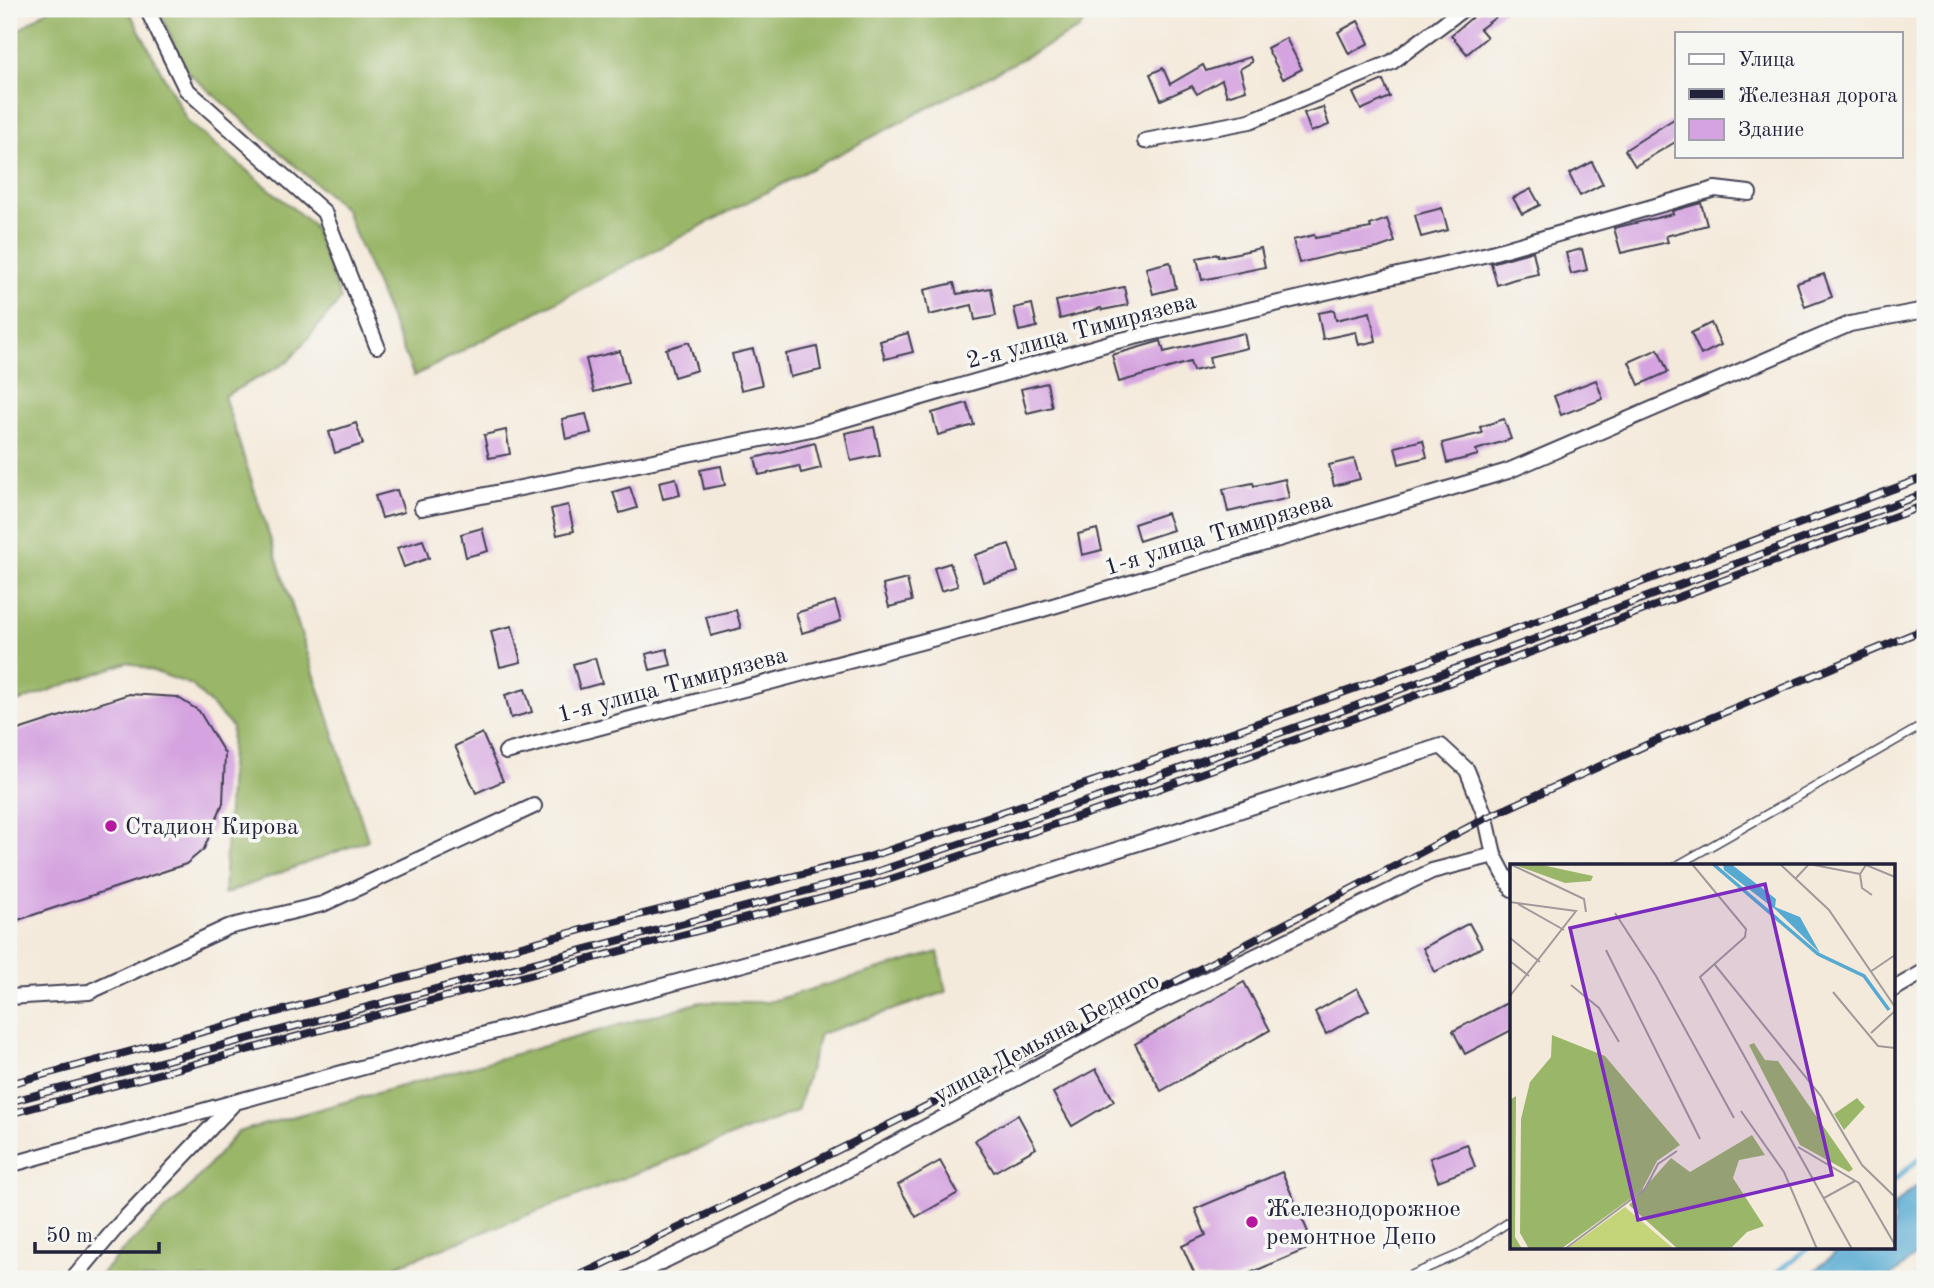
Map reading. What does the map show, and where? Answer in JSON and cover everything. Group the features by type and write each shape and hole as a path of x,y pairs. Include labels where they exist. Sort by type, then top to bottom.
{"street":[{"path":"147,9 186,89 324,212 377,346"},
{"path":"1145,141 1250,121 1392,62 1463,9"},
{"name":"2-я улица Тимирязева","path":"422,508 811,429 1113,342 1488,254 1715,189 1749,193"},
{"name":"1-я улица Тимирязева","path":"506,752 1026,614 1508,471 1850,324 1925,310"},
{"path":"9,1166 854,934 1441,746 1467,771 1486,818 1494,855 1510,885"},
{"path":"9,997 89,992 228,928 323,904 534,806"},
{"name":"улица Демьяна Бедного","path":"627,1279 826,1181 1139,1012 1432,871 1494,855"},
{"path":"1896,988 1925,971"},
{"path":"73,1279 115,1229 235,1102"}],"lane":[{"path":"1680,864 1925,724"},
{"path":"1402,1279 1460,1254 1510,1221"}],"green space":[{"path":"49,9 128,9 188,122 312,224 341,299 288,362 224,396 368,840 224,894 232,727 192,685 128,662 9,705 9,37"},
{"path":"159,9 1094,9 1079,29 414,376 345,209 185,70"},
{"path":"938,952 946,992 820,1034 797,1111 362,1279 97,1279 126,1247 189,1188 238,1132 701,1002 768,1002"}],"water":[{"path":"1925,1179 1925,1248 1888,1279 1804,1279 1840,1250 1896,1250 1896,1203"}],"building":[{"path":"1482,9 1507,9 1480,29 1487,37 1467,54 1451,35"},
{"path":"1358,21 1369,43 1349,54 1338,32"},
{"path":"1286,38 1302,69 1283,79 1267,48"},
{"path":"1250,57 1252,62 1240,69 1246,90 1227,96 1222,80 1197,94 1192,86 1161,100 1150,74 1163,68 1170,84 1203,65 1206,71"},
{"path":"1383,80 1390,97 1361,110 1353,93"},
{"path":"1323,107 1329,125 1311,132 1304,113"},
{"path":"1675,118 1675,142 1635,166 1625,150"},
{"path":"1592,162 1603,184 1580,196 1569,174"},
{"path":"1531,189 1540,205 1522,214 1513,198"},
{"path":"1701,203 1707,225 1666,236 1668,242 1621,253 1614,228 1673,214 1672,211"},
{"path":"1442,208 1448,230 1421,237 1415,215"},
{"path":"1387,219 1395,242 1378,248 1340,253 1299,263 1293,240 1371,228 1370,225"},
{"path":"1261,248 1265,267 1202,280 1197,258 1218,254 1218,257"},
{"path":"1582,249 1587,270 1571,274 1566,253"},
{"path":"1533,251 1538,274 1497,285 1491,263"},
{"path":"1170,262 1176,288 1153,294 1146,268"},
{"path":"1824,274 1832,297 1805,307 1797,283"},
{"path":"954,283 957,294 991,288 996,316 975,320 972,305 929,315 924,290"},
{"path":"1124,287 1128,305 1101,308 1060,319 1056,301"},
{"path":"1032,304 1037,327 1019,331 1014,308"},
{"path":"1334,310 1336,320 1370,312 1376,341 1359,345 1356,332 1323,339 1318,313"},
{"path":"1711,323 1721,345 1701,355 1691,333"},
{"path":"908,333 913,352 885,359 880,341"},
{"path":"1244,333 1247,348 1209,357 1211,367 1193,371 1190,362 1119,382 1112,355 1161,341 1164,352"},
{"path":"689,342 697,370 674,377 666,349"},
{"path":"817,347 821,370 790,377 786,354"},
{"path":"753,349 762,385 741,390 732,354"},
{"path":"1658,349 1668,372 1639,385 1629,362"},
{"path":"620,351 628,383 594,392 586,359"},
{"path":"1596,380 1603,399 1561,415 1554,396"},
{"path":"1047,383 1052,407 1027,413 1021,389"},
{"path":"967,403 974,425 938,435 932,413"},
{"path":"586,414 591,433 566,439 562,419"},
{"path":"1504,419 1511,439 1476,450 1478,455 1447,463 1442,443 1482,433 1480,427"},
{"path":"356,423 363,444 335,453 329,432"},
{"path":"874,427 880,455 851,461 845,433"},
{"path":"506,430 510,454 489,458 484,435"},
{"path":"1423,440 1427,457 1399,464 1395,447"},
{"path":"815,443 821,468 801,473 799,466 759,475 755,458"},
{"path":"1354,459 1360,479 1334,486 1329,465"},
{"path":"721,466 725,485 704,489 700,470"},
{"path":"676,478 680,495 663,499 659,482"},
{"path":"1285,479 1289,498 1228,512 1223,489"},
{"path":"630,487 637,508 620,513 613,492"},
{"path":"397,490 404,512 382,518 375,496"},
{"path":"568,505 574,531 557,535 551,509"},
{"path":"1167,513 1173,530 1139,541 1134,524"},
{"path":"482,528 488,551 466,557 461,534"},
{"path":"1097,529 1102,550 1082,555 1078,534"},
{"path":"423,540 429,558 404,567 397,548"},
{"path":"1009,544 1018,572 983,582 975,555"},
{"path":"950,563 958,586 941,591 934,568"},
{"path":"907,579 912,601 889,607 883,585"},
{"path":"835,601 841,621 802,633 796,613"},
{"path":"736,610 741,628 711,636 706,617"},
{"path":"512,626 521,662 500,667 491,631"},
{"path":"667,649 671,665 650,670 646,654"},
{"path":"595,658 602,683 580,689 573,664"},
{"path":"525,689 532,712 511,718 505,695"},
{"name":"Стадион Кирова","path":"129,694 177,697 199,711 225,754 223,803 204,849 186,864 9,923 9,733"},
{"path":"482,733 503,781 476,793 455,746"},
{"path":"1469,923 1482,947 1435,972 1423,948"},
{"path":"1244,982 1270,1030 1161,1091 1135,1044"},
{"path":"1357,988 1369,1010 1326,1034 1315,1012"},
{"path":"1509,1002 1510,1031 1465,1054 1453,1031"},
{"path":"1096,1069 1114,1101 1072,1126 1053,1093"},
{"path":"1018,1115 1036,1148 994,1172 975,1140"},
{"path":"1467,1144 1475,1167 1438,1181 1430,1158"},
{"path":"940,1161 958,1193 916,1217 898,1185"},
{"name":"Железнодорожное ремонтное Депо","path":"1282,1172 1314,1246 1236,1279 1197,1279 1182,1246 1206,1235 1195,1209"}],"waterway":[{"path":"1896,1178 1925,1154"},
{"path":"1768,1279 1805,1250"}],"railway":[{"path":"9,1084 607,923 866,858 1112,775 1356,688 1925,477"},
{"path":"9,1102 870,874 1117,791 1358,705 1925,493"},
{"path":"9,1114 873,885 1119,803 1363,715 1925,505"},
{"path":"572,1279 770,1184 1171,984 1486,818 1655,741 1925,629"}],"place":[{"name":"Стадион Кирова","path":"111,826"},
{"name":"Железнодорожное ремонтное Депо","path":"1252,1222"}]}
